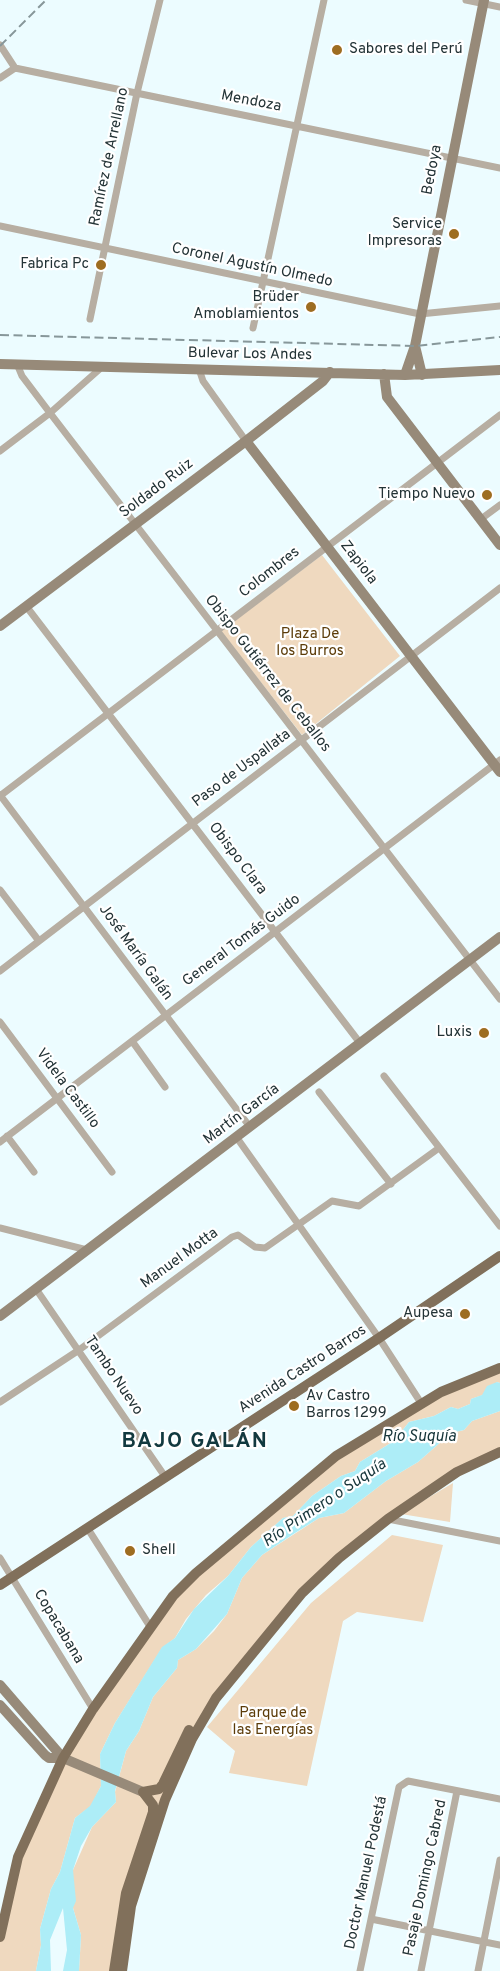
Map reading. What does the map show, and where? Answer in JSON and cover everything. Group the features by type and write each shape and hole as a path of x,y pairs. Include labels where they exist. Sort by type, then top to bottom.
{"main road":[{"name":"Bedoya","path":"405,375 415,346 451,157 484,2"},
{"name":"Bedoya","path":"415,346 422,375"},
{"name":"Bulevar Los Andes","path":"0,364 405,375 500,370"},
{"name":"Soldado Ruiz","path":"0,626 246,441 323,381 330,372"},
{"path":"384,374 387,397 435,464 500,545"},
{"name":"Zapiola","path":"246,441 498,766"},
{"name":"Martín García","path":"0,1316 500,937"},
{"name":"Avenida Castro Barros","path":"0,1585 380,1338 500,1256"},
{"path":"0,1937 1,1920 22,1846 93,1709 184,1584 316,1472 421,1403 458,1383 500,1368"},
{"path":"146,1793 159,1789 163,1784 193,1723 302,1593 339,1558 388,1519 458,1472 500,1452"},
{"path":"0,1685 67,1760"},
{"path":"122,1971 131,1906 165,1800 192,1739 216,1698"},
{"path":"0,1705 49,1758 67,1760 146,1793 153,1805 153,1812 126,1893 114,1971"}],"street":[{"name":"Ramírez de Arrellano","path":"90,319 137,93 160,0"},
{"path":"253,328 265,284 295,125 324,0"},
{"path":"466,0 500,7"},
{"path":"0,45 15,68 0,78"},
{"name":"Mendoza","path":"15,68 500,168"},
{"name":"Coronel Agustín Olmedo","path":"0,226 265,284 420,314 500,306"},
{"name":"Obispo Gutiérrez de Ceballos","path":"17,364 22,376 135,525 500,999"},
{"path":"0,451 50,413 103,366"},
{"name":"Zapiola","path":"200,369 202,381 246,441"},
{"name":"Colombres","path":"0,795 110,714 326,545 500,415"},
{"path":"481,519 500,505"},
{"name":"Paso de Uspallata","path":"0,971 500,588"},
{"name":"Obispo Clara","path":"26,606 360,1044"},
{"name":"General Tomás Guido","path":"0,1142 277,933 384,849 498,766"},
{"name":"José María Galán","path":"0,795 250,1127"},
{"path":"0,890 39,941"},
{"name":"Videla Castillo","path":"0,1022 112,1172"},
{"path":"132,1041 165,1087"},
{"path":"384,1076 500,1226"},
{"path":"319,1092 391,1184"},
{"path":"7,1136 34,1172"},
{"path":"237,1138 380,1338 421,1403"},
{"name":"Manuel Motta","path":"0,1402 79,1350 232,1238 238,1235 243,1237 260,1250 332,1201 341,1201 356,1208 438,1148"},
{"path":"0,1228 87,1250"},
{"name":"Tambo Nuevo","path":"36,1289 166,1478"},
{"path":"388,1519 500,1541"},
{"path":"88,1529 151,1628"},
{"name":"Copacabana","path":"0,1558 93,1709"},
{"name":"Doctor Manuel Podestá","path":"360,1971 399,1787 408,1781 458,1791"},
{"path":"458,1791 500,1799"},
{"name":"Pasaje Domingo Cabred","path":"421,1971 458,1791"},
{"path":"478,1971 500,1860"},
{"path":"371,1919 500,1945"}],"green space":[{"name":"Plaza De los Burros","path":"322,555 400,656 302,735 221,631"},
{"path":"500,1368 500,1383 497,1382 483,1395 471,1399 470,1404 458,1409 451,1407 434,1416 409,1422 394,1441 360,1462 355,1471 341,1476 312,1496 293,1516 283,1518 251,1547 228,1576 206,1595 186,1619 175,1638 162,1648 115,1723 100,1754 101,1786 91,1806 75,1818 60,1872 51,1889 40,1929 41,1945 36,1971 0,1971 0,1937 10,1885 63,1758 173,1596 316,1472 409,1409"},
{"path":"500,1411 500,1452 388,1519 302,1593 198,1726 137,1884 122,1971 79,1971 81,1935 73,1908 73,1870 92,1827 116,1802 115,1792 126,1751 139,1731 153,1697 177,1668 178,1660 196,1649 214,1631 227,1614 242,1578 262,1555 319,1518 344,1513 386,1481 418,1462 451,1433 464,1430 472,1421"},
{"path":"453,1483 450,1522 401,1514"},
{"name":"Parque de las Energías","path":"392,1535 443,1545 423,1622 357,1612 343,1621 307,1786 229,1773 235,1751 207,1727 311,1603"}],"water":[{"name":"Río Suquía","path":"500,1383 500,1411 472,1421 464,1430 451,1433 418,1462 386,1481 344,1513 319,1518 295,1533 262,1555 242,1578 227,1614 196,1649 178,1660 177,1668 153,1697 139,1731 126,1751 115,1791 116,1802 92,1827 81,1846 73,1870 76,1901 73,1908 81,1935 79,1971 63,1971 67,1950 63,1908 50,1940 51,1971 36,1971 41,1945 40,1929 51,1889 60,1872 75,1818 90,1806 101,1786 100,1754 115,1723 162,1647 175,1638 194,1609 228,1576 251,1547 283,1518 293,1516 312,1496 341,1476 355,1471 360,1462 394,1441 409,1422 434,1416 451,1407 458,1409 470,1404 471,1399 482,1395 487,1386"}],"railway":[{"path":"0,46 46,0"},
{"path":"0,335 415,346 500,337"}],"place":[{"name":"Sabores del Perú","path":"337,50"},
{"name":"Service Impresoras","path":"454,234"},
{"name":"Fabrica Pc","path":"101,265"},
{"name":"Brüder Amoblamientos","path":"311,307"},
{"name":"Tiempo Nuevo","path":"487,495"},
{"name":"Luxis","path":"484,1033"},
{"name":"Aupesa","path":"465,1314"},
{"name":"Av Castro Barros 1299","path":"294,1406"},
{"name":"Shell","path":"130,1551"}],"district":[{"name":"BAJO GALÁN","path":"195,1443"}],"water label":[{"name":"Río Primero o Suquía","path":"325,1504"}]}
